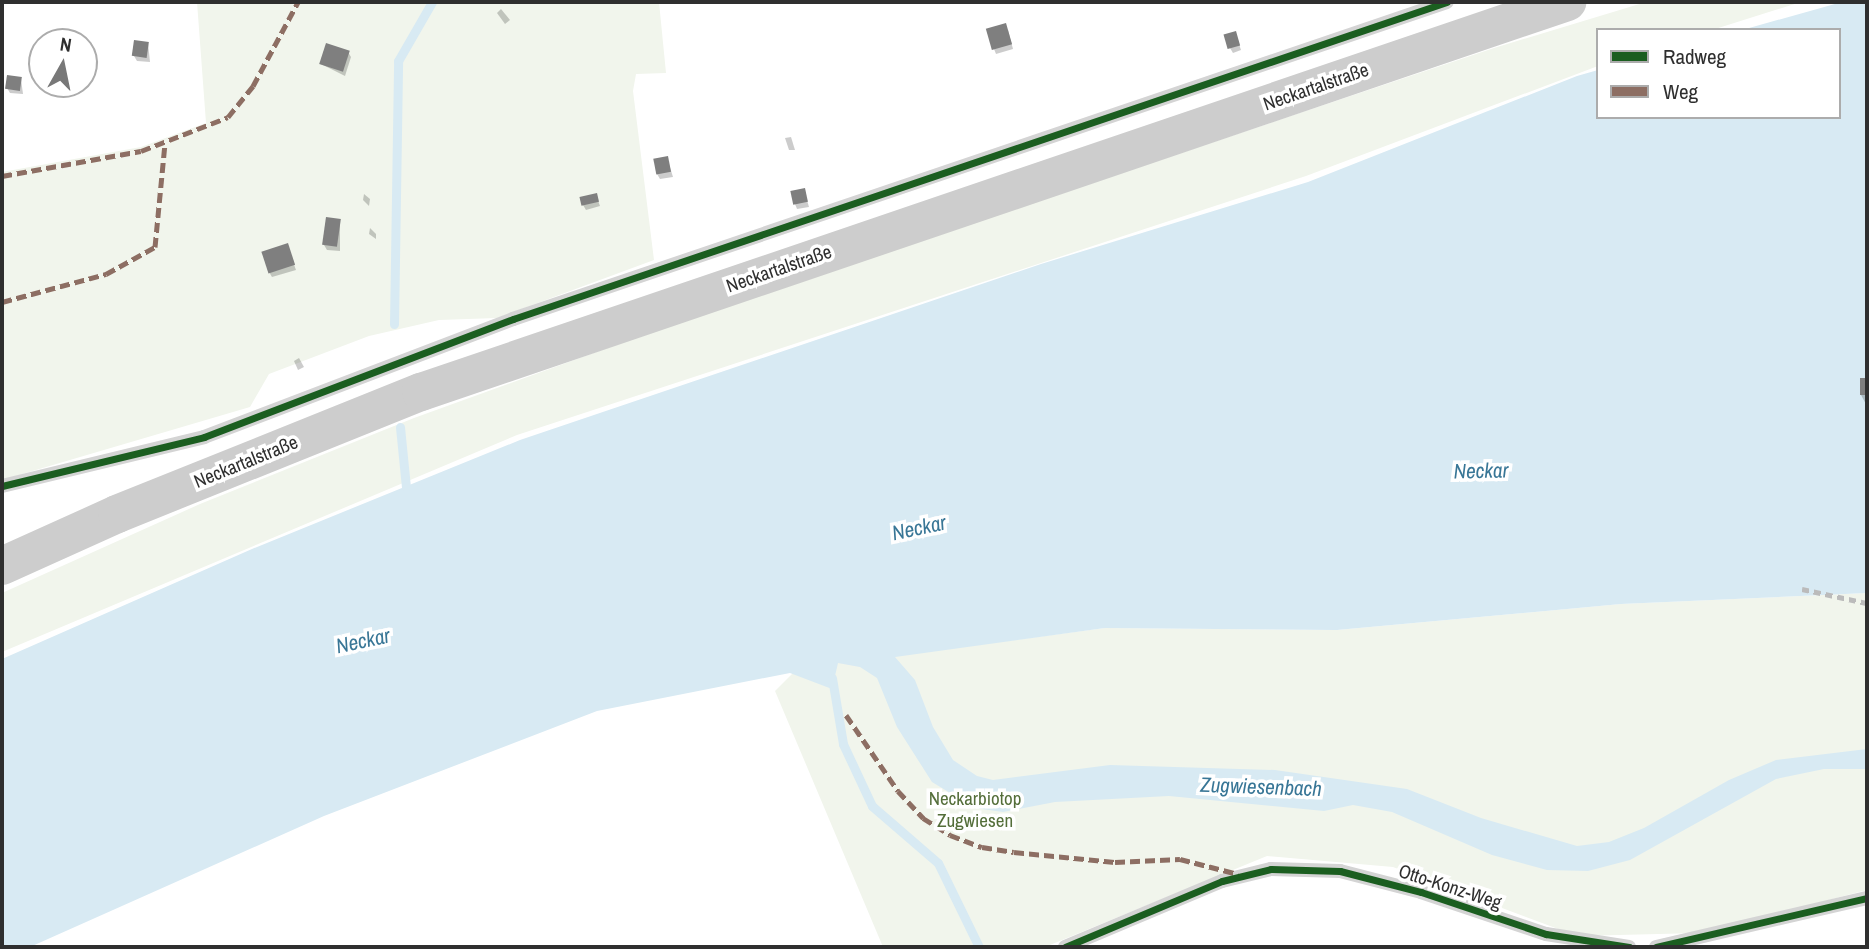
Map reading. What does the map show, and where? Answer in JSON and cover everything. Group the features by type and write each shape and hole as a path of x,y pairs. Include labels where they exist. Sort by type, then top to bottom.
{"main road":[{"name":"Neckartalstraße","path":"2,566 117,514 421,392 1567,2"}],"lane":[{"path":"2,486 204,437 524,315 1447,2"},
{"name":"Otto-Konz-Weg","path":"1065,947 1222,881 1271,869 1340,871 1421,892 1546,934 1629,947"},
{"path":"1656,947 1867,898"}],"green space":[{"path":"197,2 659,2 666,73 636,74 633,91 654,260 497,318 439,320 369,336 269,374 250,407 2,480 2,172 141,147 206,123"},
{"path":"1646,2 1801,2 1718,28 1596,28 1596,67 1306,176 517,435 2,652 2,593 200,504 414,418 718,308 1494,48"},
{"name":"Neckarbiotop Zugwiesen","path":"1867,593 1867,890 1700,933 1577,936 1393,867 1267,856 1045,947 883,947 775,691 793,673 838,663 1105,628 1337,630 1621,604"}],"water":[{"path":"1842,2 1867,2 1867,593 1621,604 1337,630 1105,628 895,657 915,680 933,727 953,760 977,776 993,780 1110,765 1275,770 1407,789 1481,818 1577,846 1609,842 1644,828 1729,780 1776,760 1867,749 1867,769 1824,769 1776,779 1630,860 1588,871 1547,870 1492,855 1392,812 1353,805 1324,811 1169,796 1055,802 1003,812 975,808 932,782 897,727 877,678 860,667 838,663 832,689 790,673 597,711 324,816 30,947 2,947 2,659 252,549 520,440 1041,264 1308,182 1577,76 1596,71 1596,119 1841,119 1841,28 1749,28"}],"building":[{"path":"1006,23 1012,44 992,50 986,29"},
{"path":"1236,31 1240,45 1228,49 1224,35"},
{"path":"134,40 149,42 147,58 132,56"},
{"path":"326,43 350,51 343,72 319,64"},
{"path":"7,75 22,77 20,91 5,89"},
{"path":"668,156 671,172 656,175 653,159"},
{"path":"805,188 808,202 793,205 790,191"},
{"path":"597,193 599,202 581,206 579,197"},
{"path":"326,217 341,219 337,247 322,245"},
{"path":"288,243 295,265 268,274 261,252"},
{"path":"1860,378 1867,378 1867,395 1860,395"}],"waterway":[{"path":"394,324 398,61 432,2"},
{"path":"400,427 406,487"},
{"path":"832,678 843,744 872,806 938,863 979,947"}],"railway":[{"path":"1802,589 1867,603"}],"marked path":[{"path":"2,176 141,151 228,117 253,86 298,2"},
{"path":"2,302 106,274 155,247 165,144"},
{"path":"846,715 898,791 923,818 950,835 982,847 1014,852 1115,862 1180,859 1238,874"}],"cycle path":[{"path":"2,486 204,437 513,319 1447,2"},
{"path":"1065,947 1222,881 1271,869 1340,871 1421,892 1546,934 1629,947"},
{"path":"1656,947 1867,898"}],"water label":[{"name":"Neckar","path":"1481,471"},
{"name":"Neckar","path":"919,528"},
{"name":"Neckar","path":"363,641"},
{"name":"Zugwiesenbach","path":"1261,787"}]}
